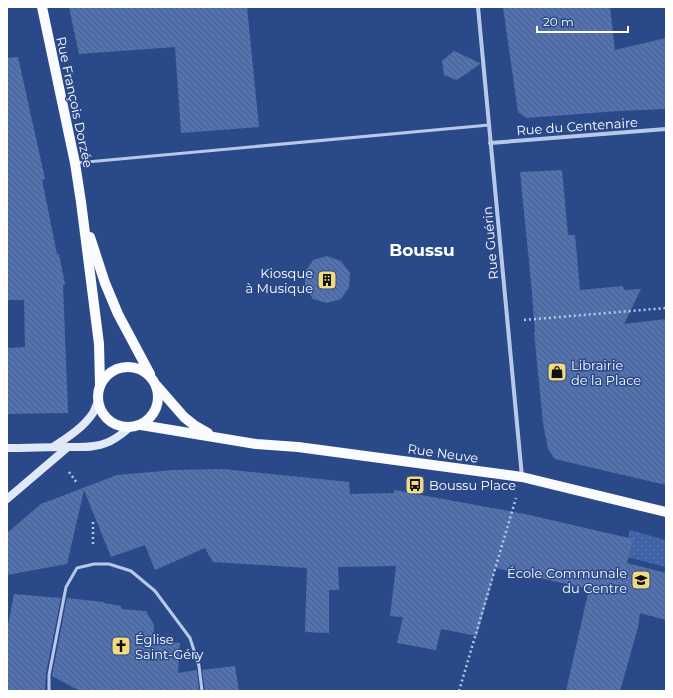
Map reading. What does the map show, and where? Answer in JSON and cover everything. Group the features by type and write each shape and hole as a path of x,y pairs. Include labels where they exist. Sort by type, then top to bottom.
{"main road":[{"name":"Rue François Dorzée","path":"42,7 75,163 81,202 99,344 100,385"},
{"name":"Rue François Dorzée","path":"81,202 94,250 118,314 150,376"},
{"path":"123,367 133,367 142,370 150,376 156,385 159,400 157,408 150,419 141,425 129,428 113,424 104,416 100,410 98,393 105,376 114,370 123,367"},
{"name":"Rue Neuve","path":"156,385 184,417 194,425 213,436"},
{"name":"Rue Neuve","path":"141,425 256,444 298,447 522,477 666,512"}],"street":[{"name":"Rue Guérin","path":"478,7 522,477"},
{"name":"Rue du Centenaire","path":"490,143 666,129"},
{"path":"52,448 69,437 84,424 92,414 98,402"},
{"path":"7,448 90,446 106,443 118,437 129,428"},
{"path":"7,499 68,447"}],"lane":[{"path":"75,163 489,125"},
{"path":"49,691 50,675 66,587 77,568 94,564 109,564 131,571 156,590 190,638 199,666 202,691"}],"path":[{"path":"508,321 666,308"},
{"path":"459,691 522,477"},
{"path":"93,522 94,564"}],"shaded area":[{"path":"630,530 666,540 666,567 623,556"}],"building":[{"path":"69,7 247,7 259,127 181,133 175,47 79,54"},
{"path":"503,7 610,7 615,50 666,38 666,109 526,118 518,112"},
{"path":"454,51 480,63 457,80 444,75 442,61"},
{"path":"18,57 45,179 42,180 57,254 59,254 65,284 63,285 68,413 7,414 7,348 25,347 24,300 7,300 7,58"},
{"path":"562,170 568,235 575,235 580,290 623,286 624,290 641,289 624,324 666,319 666,485 555,459 548,449 543,423 520,172"},
{"name":"Kiosque à Musique","path":"327,256 341,261 350,273 349,287 341,299 327,303 313,299 305,287 305,272 313,260"},
{"path":"223,469 349,482 350,494 394,493 394,490 525,514 633,539 627,563 666,573 666,620 640,613 638,627 620,691 566,691 589,589 496,568 477,636 441,629 436,650 397,643 403,617 390,616 396,566 338,567 339,590 329,590 329,633 305,632 307,568 213,562 205,548 155,570 145,545 111,557 84,490 67,564 7,575 7,533 41,504 117,475 174,470"},
{"path":"14,594 61,598 46,673 45,691 7,691 7,630"},
{"name":"Église Saint-Géry","path":"67,598 103,602 121,606 122,609 146,611 154,625 153,640 180,643 178,673 197,670 199,691 80,691 52,676"},
{"path":"235,666 239,691 205,691 202,670"}],"place":[{"name":"Kiosque à Musique","path":"327,280"},
{"name":"Librairie de la Place","path":"557,372"},
{"name":"Boussu Place","path":"415,485"},
{"name":"École Communale du Centre","path":"641,580"},
{"name":"Église Saint-Géry","path":"121,646"}],"district":[{"name":"Boussu","path":"422,250"}]}
